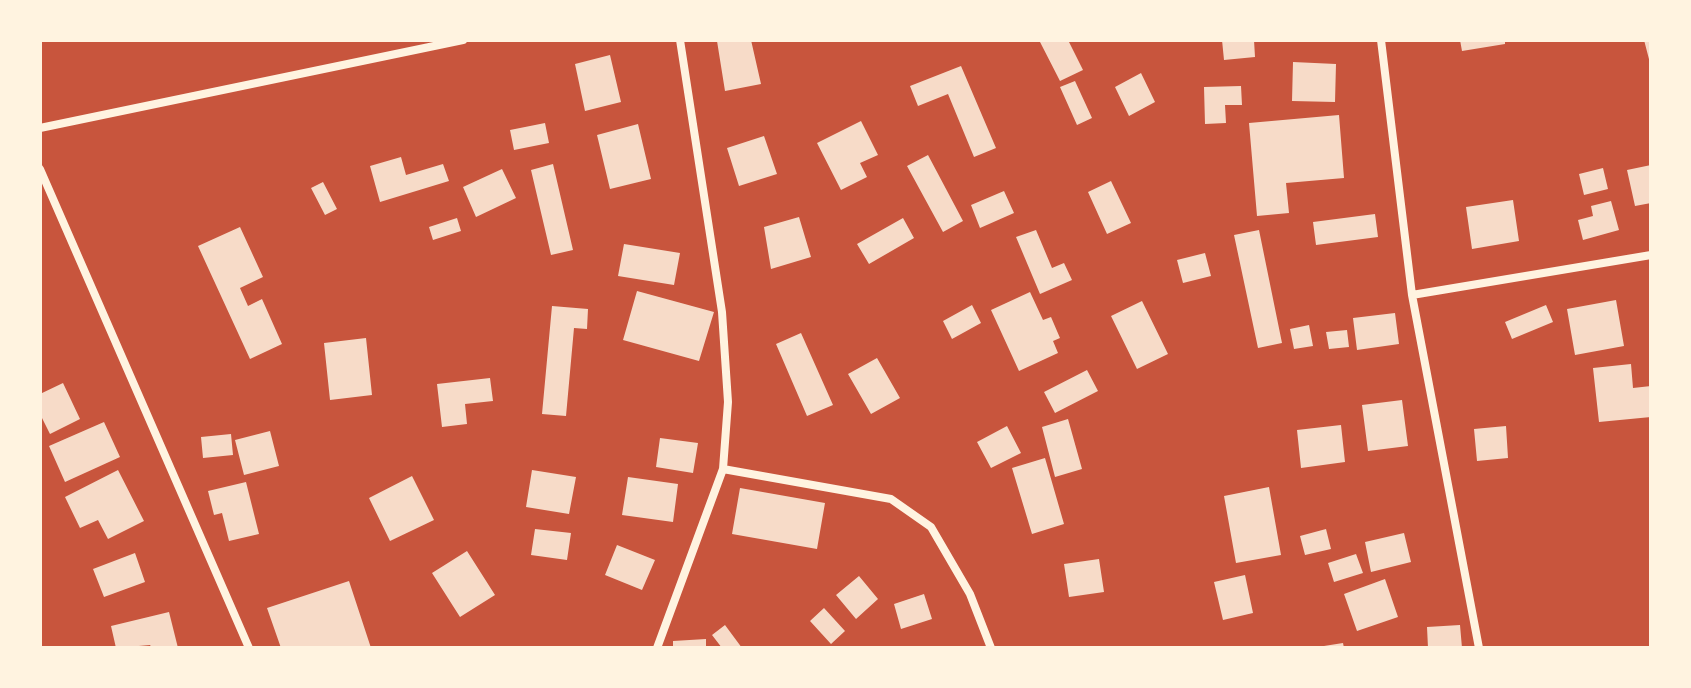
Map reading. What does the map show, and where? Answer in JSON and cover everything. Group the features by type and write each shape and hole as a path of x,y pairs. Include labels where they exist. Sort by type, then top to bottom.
{"street":[{"path":"40,128 463,40"},
{"path":"657,648 723,469 728,402 722,312 680,40"},
{"path":"1381,40 1412,295 1479,648"},
{"path":"40,169 249,648"},
{"path":"1412,295 1651,255"},
{"path":"723,469 891,499 931,527 970,594 991,648"}],"building":[{"path":"751,40 761,84 725,91 717,41"},
{"path":"1039,40 1068,40 1083,70 1060,81"},
{"path":"1222,40 1254,40 1255,57 1224,60"},
{"path":"1460,40 1505,40 1505,44 1462,51"},
{"path":"1644,40 1651,40 1651,63 1650,63"},
{"path":"610,55 621,102 585,111 575,64"},
{"path":"1293,62 1336,64 1335,102 1292,101"},
{"path":"961,66 996,148 974,157 948,94 918,106 910,86"},
{"path":"1141,73 1155,102 1129,116 1115,87"},
{"path":"1075,81 1092,118 1077,125 1060,87"},
{"path":"1241,86 1242,105 1225,105 1226,123 1205,124 1204,87"},
{"path":"1339,115 1344,178 1286,183 1289,213 1257,216 1249,123"},
{"path":"861,121 878,155 860,163 867,177 841,190 817,143"},
{"path":"545,123 549,143 514,150 510,130"},
{"path":"638,124 651,179 610,189 597,135"},
{"path":"764,136 777,174 739,186 727,148"},
{"path":"928,155 963,221 943,232 907,166"},
{"path":"401,157 406,175 443,164 449,181 380,202 370,166"},
{"path":"553,164 573,250 551,255 531,170"},
{"path":"1651,165 1651,203 1635,206 1627,170"},
{"path":"1603,168 1608,189 1584,195 1579,174"},
{"path":"502,169 516,198 476,217 463,187"},
{"path":"1111,181 1131,223 1107,234 1088,192"},
{"path":"323,182 337,209 325,215 311,188"},
{"path":"1004,191 1014,213 980,228 971,205"},
{"path":"1513,200 1519,241 1472,249 1466,207"},
{"path":"1611,201 1619,230 1583,240 1578,220 1593,216 1591,206"},
{"path":"1375,214 1378,237 1316,245 1313,222"},
{"path":"799,217 811,257 771,269 764,227"},
{"path":"457,218 461,231 433,240 429,227"},
{"path":"903,218 914,238 869,264 857,244"},
{"path":"240,227 263,277 240,288 248,306 262,299 282,344 250,359 198,246"},
{"path":"1036,230 1052,268 1064,263 1072,280 1040,294 1016,237"},
{"path":"1259,230 1282,343 1258,348 1234,235"},
{"path":"624,244 680,253 674,285 618,276"},
{"path":"1205,253 1211,276 1183,283 1177,260"},
{"path":"637,291 714,312 699,361 623,340"},
{"path":"1030,292 1043,320 1051,317 1060,338 1053,341 1058,353 1019,371 991,310"},
{"path":"1616,300 1624,346 1575,355 1567,309"},
{"path":"1142,301 1168,354 1137,369 1111,316"},
{"path":"972,305 981,323 952,339 943,321"},
{"path":"1546,305 1553,322 1512,339 1505,322"},
{"path":"552,306 588,309 587,329 574,328 566,416 542,414"},
{"path":"1395,313 1399,344 1357,350 1353,318"},
{"path":"1309,325 1313,346 1294,349 1290,329"},
{"path":"1347,330 1349,347 1329,349 1326,332"},
{"path":"801,333 833,405 807,416 776,344"},
{"path":"366,338 372,395 330,400 324,343"},
{"path":"877,358 900,398 871,414 848,374"},
{"path":"1631,364 1633,388 1651,386 1651,417 1599,422 1593,368"},
{"path":"1087,370 1098,391 1055,413 1044,392"},
{"path":"490,378 493,401 465,404 467,424 442,427 437,384"},
{"path":"63,383 80,419 50,434 40,414 40,394"},
{"path":"1402,400 1408,446 1368,451 1362,405"},
{"path":"1068,419 1082,469 1055,477 1042,427"},
{"path":"104,422 120,457 65,482 49,446"},
{"path":"1341,425 1345,462 1301,468 1297,430"},
{"path":"1007,426 1021,453 991,468 977,442"},
{"path":"1506,426 1508,458 1477,461 1474,429"},
{"path":"270,431 279,466 244,475 235,440"},
{"path":"231,434 233,455 203,458 201,437"},
{"path":"660,438 698,443 693,473 656,467"},
{"path":"1045,458 1064,524 1032,534 1012,468"},
{"path":"118,470 144,521 108,539 98,520 80,528 65,497"},
{"path":"532,470 576,477 569,514 526,507"},
{"path":"412,476 434,520 390,541 369,498"},
{"path":"628,477 678,484 673,522 622,515"},
{"path":"246,482 259,534 229,541 222,513 214,515 208,491"},
{"path":"1269,487 1281,555 1236,563 1224,496"},
{"path":"740,488 825,503 817,549 732,534"},
{"path":"535,529 571,533 567,560 531,555"},
{"path":"1326,529 1331,549 1305,555 1300,536"},
{"path":"1404,533 1411,562 1371,572 1365,542"},
{"path":"617,545 655,560 642,590 605,575"},
{"path":"467,551 495,595 460,617 432,573"},
{"path":"135,553 145,582 104,597 93,569"},
{"path":"1356,554 1363,573 1334,582 1328,563"},
{"path":"1099,559 1104,592 1069,597 1064,564"},
{"path":"1245,575 1253,613 1223,620 1214,582"},
{"path":"859,576 878,599 856,619 836,595"},
{"path":"1385,579 1398,617 1357,631 1344,594"},
{"path":"349,581 371,648 281,648 267,608"},
{"path":"924,594 932,619 901,629 894,604"},
{"path":"824,608 845,631 831,644 810,621"},
{"path":"169,612 178,648 152,648 150,645 116,648 111,626"},
{"path":"725,625 742,648 722,648 712,635"},
{"path":"1460,625 1462,648 1428,648 1427,627"},
{"path":"706,639 706,648 673,648 673,641"},
{"path":"1343,643 1344,648 1324,648 1324,646"}]}
